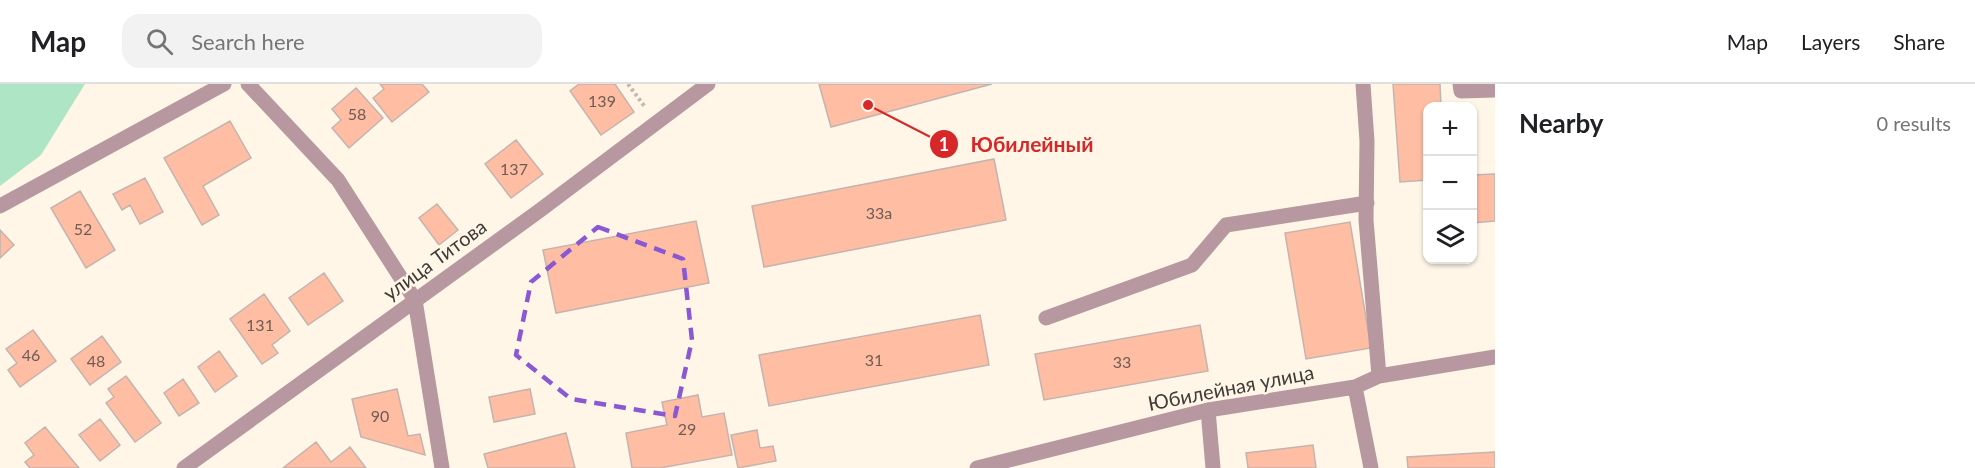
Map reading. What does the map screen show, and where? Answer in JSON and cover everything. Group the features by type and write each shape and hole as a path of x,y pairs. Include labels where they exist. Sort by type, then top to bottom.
{"street":[{"path":"0,206 224,84"},
{"path":"248,84 338,180 415,300 442,468"},
{"name":"улица Титова","path":"184,468 708,84"},
{"path":"1363,84 1367,141 1367,202 1379,376"},
{"path":"1460,84 1461,91 1495,90"},
{"path":"1046,318 1192,265 1226,225 1367,202"},
{"name":"Юбилейная улица","path":"977,468 1208,411 1355,387 1379,376 1495,357"},
{"path":"1355,387 1371,468"},
{"path":"1208,411 1213,468"}],"path":[{"path":"628,84 656,123"}],"highlighted area":[{"path":"598,227 683,259 692,340 675,416 571,399 516,355 531,282"}],"green space":[{"path":"0,84 85,84 41,155 0,186"}],"building":[{"path":"380,84 422,84 429,92 392,122 373,98 384,89"},
{"path":"579,84 615,84 634,112 601,135 570,91"},
{"path":"819,84 992,84 831,127"},
{"path":"1393,84 1440,84 1441,102 1423,102 1423,180 1400,182"},
{"path":"356,88 383,118 349,148 332,128 341,120 332,109"},
{"path":"230,121 251,158 203,186 219,215 202,225 164,158"},
{"path":"516,140 543,174 511,198 485,164"},
{"path":"994,159 1006,220 764,267 752,206"},
{"path":"1495,174 1495,221 1477,223 1477,175"},
{"path":"145,178 163,212 140,224 130,205 122,210 113,194"},
{"path":"80,191 115,250 86,268 51,208"},
{"path":"437,204 458,230 439,245 419,218"},
{"path":"696,221 709,283 556,313 543,250"},
{"path":"1350,222 1371,348 1306,359 1285,233"},
{"path":"0,230 14,245 0,258"},
{"path":"324,273 343,301 308,325 289,298"},
{"path":"264,294 290,331 272,345 278,353 262,364 230,319"},
{"path":"980,315 989,365 769,406 759,355"},
{"path":"1200,325 1208,371 1044,400 1035,354"},
{"path":"33,330 56,361 20,387 8,370 17,363 6,349"},
{"path":"102,336 121,362 90,385 71,359"},
{"path":"219,351 237,376 215,392 198,367"},
{"path":"126,376 161,423 135,442 106,403 114,397 108,389"},
{"path":"183,379 199,403 179,416 164,393"},
{"path":"397,389 408,436 420,434 425,455 361,437 352,399"},
{"path":"530,389 535,414 494,422 489,397"},
{"path":"698,395 702,417 724,413 732,455 660,468 632,468 626,433 667,425 662,402"},
{"path":"100,419 120,445 100,461 79,435"},
{"path":"45,427 79,468 30,468 25,462 34,455 25,443"},
{"path":"757,430 760,448 773,446 776,461 738,468 731,435"},
{"path":"566,433 575,468 488,468 484,454"},
{"path":"316,442 331,462 350,447 366,468 283,468"},
{"path":"1313,445 1316,468 1248,468 1246,453"},
{"path":"1495,452 1495,468 1408,468 1407,457"}],"place":[{"name":"Юбилейный","path":"868,105"}]}
